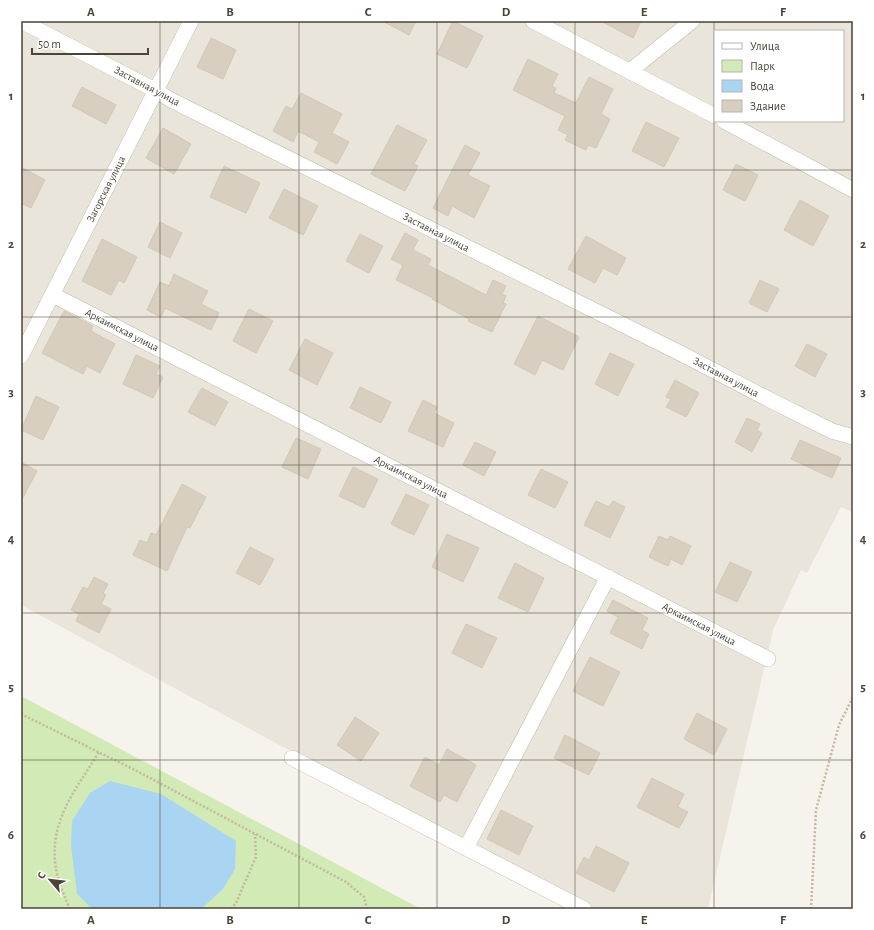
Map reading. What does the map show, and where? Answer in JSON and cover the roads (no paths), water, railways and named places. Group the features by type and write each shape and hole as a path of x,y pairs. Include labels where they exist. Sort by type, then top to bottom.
{"street":[{"name":"Заставная улица","path":"21,21 156,90 171,100 682,354 768,399 832,431 853,437"},
{"name":"Загорская улица","path":"21,356 191,21"},
{"path":"533,21 714,115"},
{"path":"630,71 692,21"},
{"path":"726,122 853,190"},
{"name":"Аркаимская улица","path":"53,295 768,659"},
{"path":"466,848 608,577"},
{"path":"292,758 584,909"}],"water":[{"path":"110,781 161,794 236,841 235,869 223,889 201,909 92,909 77,894 71,845 72,821 90,793"}]}
